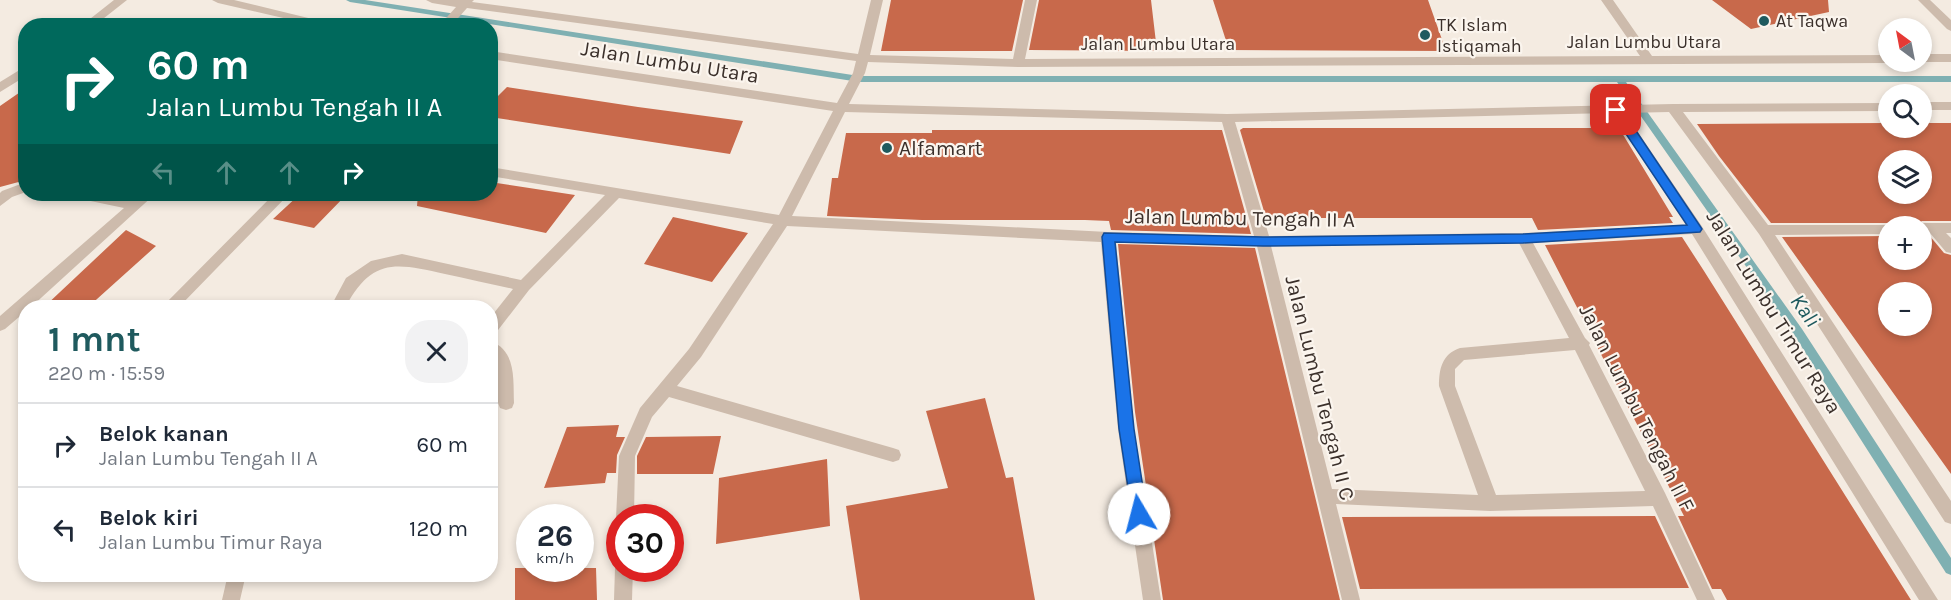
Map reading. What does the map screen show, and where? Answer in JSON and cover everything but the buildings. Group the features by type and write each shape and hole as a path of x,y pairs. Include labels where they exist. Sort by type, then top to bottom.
{"street":[{"path":"97,18 122,0"},
{"path":"218,0 300,18"},
{"name":"Jalan Lumbu Utara","path":"432,0 461,6 862,58 1018,63 1878,58"},
{"path":"626,504 627,456 646,413 667,390 694,353 783,221 859,73 877,0"},
{"path":"1018,63 1031,0"},
{"path":"1607,0 1648,60"},
{"path":"1924,0 1951,27"},
{"path":"451,18 461,6"},
{"name":"Jalan Lumbu Utara","path":"498,56 845,103 1227,118 1673,108 1878,107"},
{"path":"1932,58 1951,58"},
{"path":"0,88 18,80"},
{"path":"1932,106 1951,106"},
{"name":"Jalan Lumbu Timur Raya","path":"1673,108 1764,230 1951,516"},
{"name":"Jalan Lumbu Timur Raya","path":"1622,110 1929,600"},
{"name":"Jalan Lumbu Tengah II C","path":"1227,118 1263,241 1351,600"},
{"name":"Jalan Lumbu Tengah II A","path":"498,172 783,221 1108,237 1263,241 1523,238 1696,229"},
{"path":"0,201 18,191"},
{"path":"498,320 524,286 616,192"},
{"path":"119,201 135,204"},
{"path":"28,300 139,201"},
{"path":"176,300 275,201"},
{"path":"1764,230 1878,228"},
{"path":"1932,228 1951,228"},
{"path":"1932,231 1951,248"},
{"path":"1108,237 1126,429 1152,600"},
{"name":"Jalan Lumbu Tengah II F","path":"1523,238 1582,343 1659,498 1706,600"},
{"path":"341,300 351,282 376,265 402,259 524,286"},
{"path":"0,325 18,309"},
{"path":"1490,503 1447,386 1447,367 1460,354 1582,343"},
{"path":"498,356 504,362 506,403"},
{"path":"667,390 893,455"},
{"path":"1325,496 1490,503 1659,498"},
{"path":"231,600 235,582"},
{"path":"623,600 624,582"}],"waterway":[{"path":"350,0 466,18"},
{"path":"498,23 859,79 1620,79"},
{"path":"1620,79 1951,79"},
{"name":"Kali","path":"1620,79 1798,332 1951,569"}],"place":[{"name":"At Taqwa","path":"1764,21"},
{"name":"TK Islam Istiqamah","path":"1425,35"},
{"name":"Alfamart","path":"887,148"}],"route":[{"path":"1139,514 1126,429 1108,237 1263,241 1523,238 1696,229 1616,110"}]}
